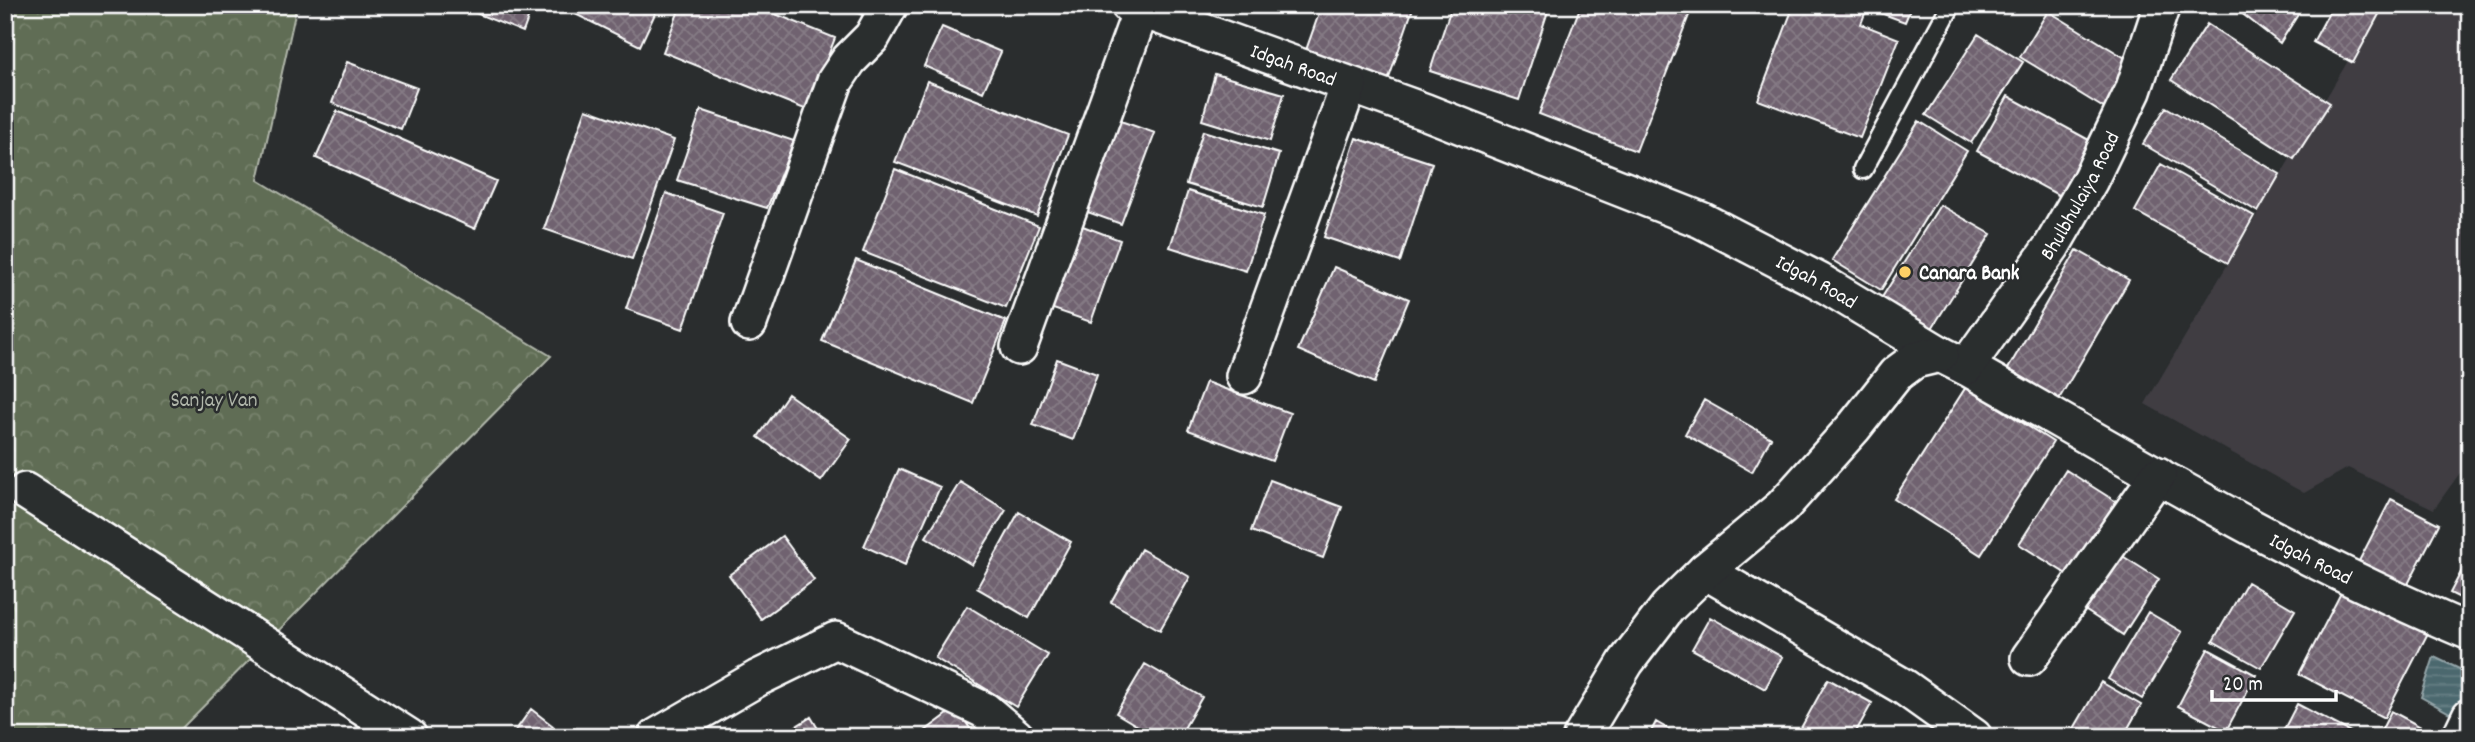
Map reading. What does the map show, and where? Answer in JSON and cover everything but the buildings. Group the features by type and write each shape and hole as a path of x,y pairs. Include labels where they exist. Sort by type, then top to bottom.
{"street":[{"path":"748,323 835,80 849,60 872,37 890,5"},
{"name":"Bhulbhulaiya Road","path":"1953,360 2052,246 2090,180 2133,91 2162,5"},
{"path":"1018,347 1135,8"},
{"name":"Idgah Road","path":"1135,8 1426,112 1701,220 1819,281 1953,360 2301,554 2402,604 2470,632"},
{"path":"1244,376 1349,85"},
{"path":"1581,737 1635,651 1668,607 1705,571 1782,507 1854,427 1896,374 1915,360 1953,360"},
{"path":"2029,658 2158,475"},
{"path":"25,491 409,737"},
{"path":"1705,571 1904,687 1974,737"},
{"path":"656,737 758,678 836,640 984,710 1016,737"},
{"path":"2460,737 2470,716"}],"lane":[{"path":"1863,169 1951,5"}],"shaded area":[{"path":"2381,5 2470,5 2470,459 2434,509 2348,468 2304,493 2145,404"}],"green space":[{"name":"Sanjay Van","path":"5,5 297,5 258,180 551,356 173,737 5,737"}],"water":[{"path":"2434,657 2470,674 2457,717 2421,697"}],"place":[{"name":"Canara Bank","path":"1905,272"}]}
